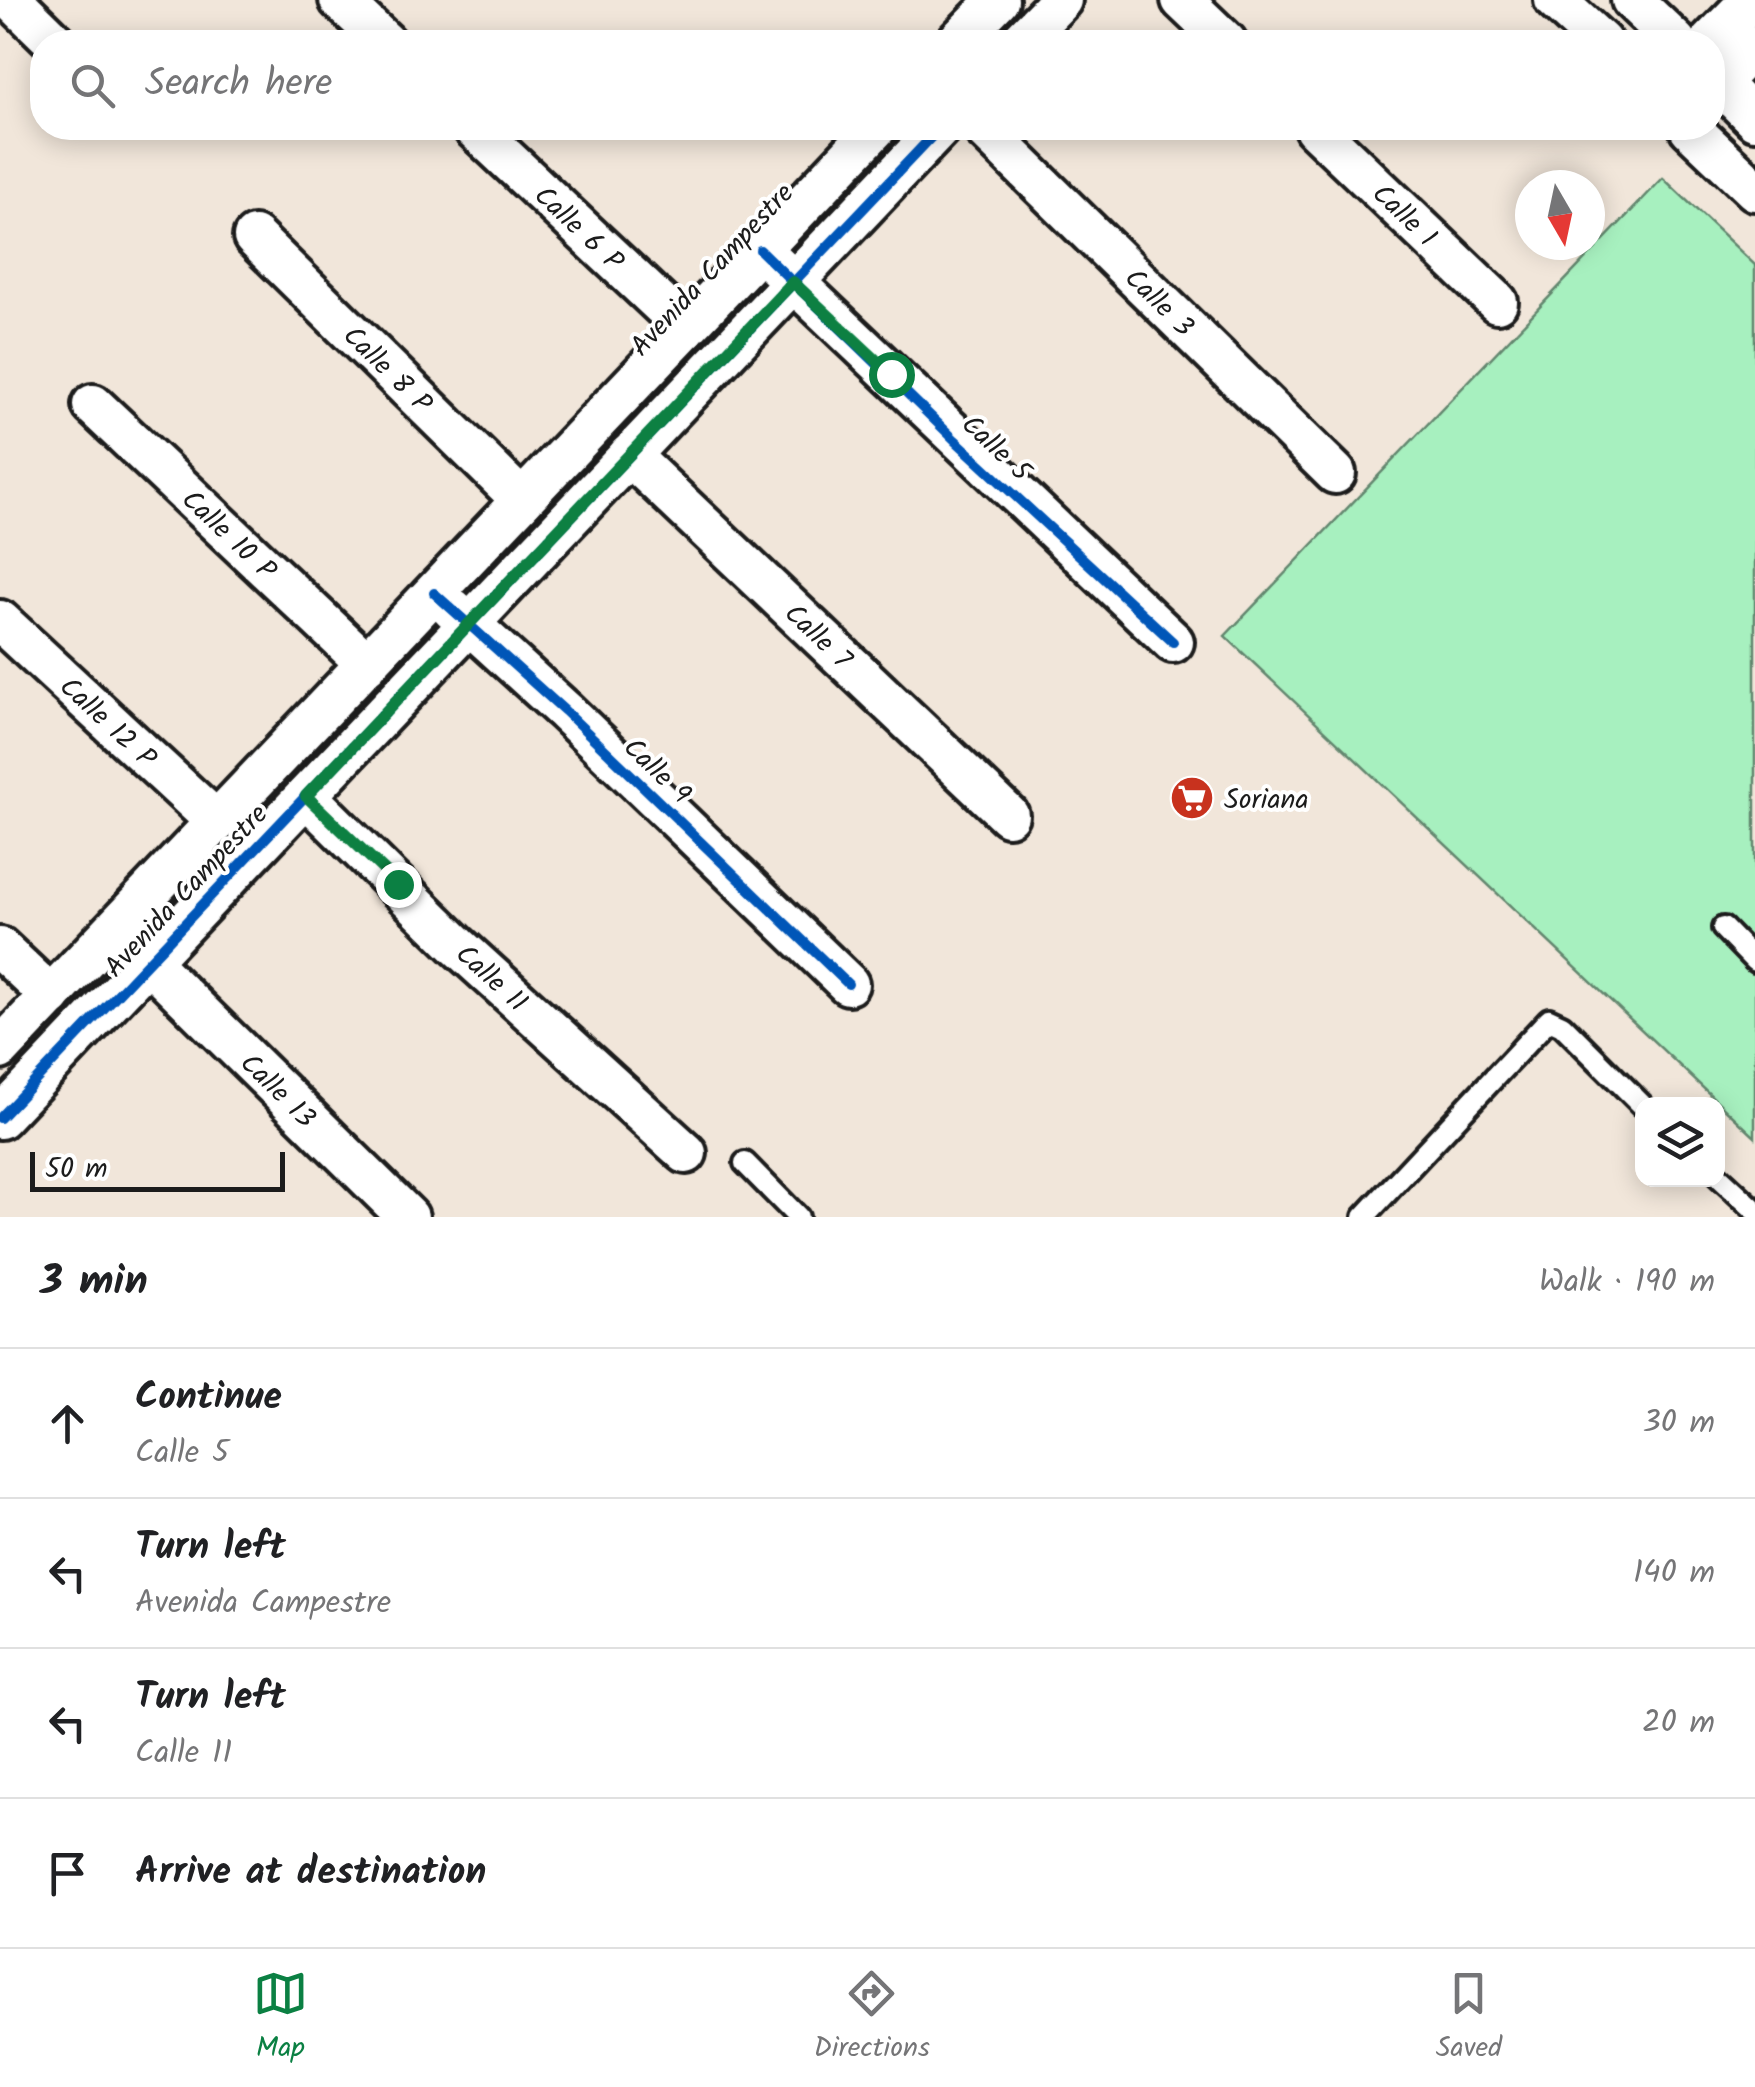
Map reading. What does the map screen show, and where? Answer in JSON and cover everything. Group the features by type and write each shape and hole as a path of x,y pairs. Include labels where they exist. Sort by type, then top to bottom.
{"street":[{"path":"12,0 43,30"},
{"path":"340,0 372,30"},
{"path":"969,30 998,0"},
{"path":"1031,30 1060,0"},
{"path":"1182,0 1213,30"},
{"path":"1555,0 1588,30"},
{"path":"1632,0 1663,30"},
{"path":"1722,30 1752,0"},
{"path":"1725,74 1755,46"},
{"path":"1725,92 1755,119"},
{"name":"Calle 6 P","path":"487,140 686,328"},
{"name":"Avenida Campestre","path":"0,1049 865,140"},
{"name":"Avenida Campestre","path":"0,1118 929,140"},
{"name":"Calle 3","path":"995,140 1334,473"},
{"name":"Calle 1","path":"1328,140 1498,302"},
{"path":"1703,140 1755,190"},
{"name":"Calle 8 P","path":"254,237 522,500"},
{"name":"Calle 5","path":"760,250 1173,642"},
{"name":"Calle 10 P","path":"93,405 367,664"},
{"name":"Calle 7","path":"629,454 1008,815"},
{"name":"Calle 9","path":"434,593 848,984"},
{"name":"Calle 12 P","path":"0,622 216,822"},
{"name":"Calle 11","path":"306,796 458,946 686,1152"},
{"path":"0,948 51,996"},
{"name":"Calle 13","path":"149,962 408,1217"}],"lane":[{"path":"1722,928 1755,961"},
{"path":"1364,1217 1549,1019 1562,1026 1635,1099"},
{"path":"745,1163 798,1217"},
{"path":"1725,1182 1755,1210"}],"green space":[{"path":"1663,178 1755,265 1755,1137 1725,1109 1725,1097 1713,1097 1225,636 1585,260 1605,260 1605,239"}],"cycle path":[{"path":"0,1118 929,140"},
{"path":"760,250 955,440 1173,642"},
{"path":"434,593 565,711 848,984"}],"place":[{"name":"Soriana","path":"1192,798"}],"route":[{"path":"398,884 306,796 793,282 891,374"}]}
